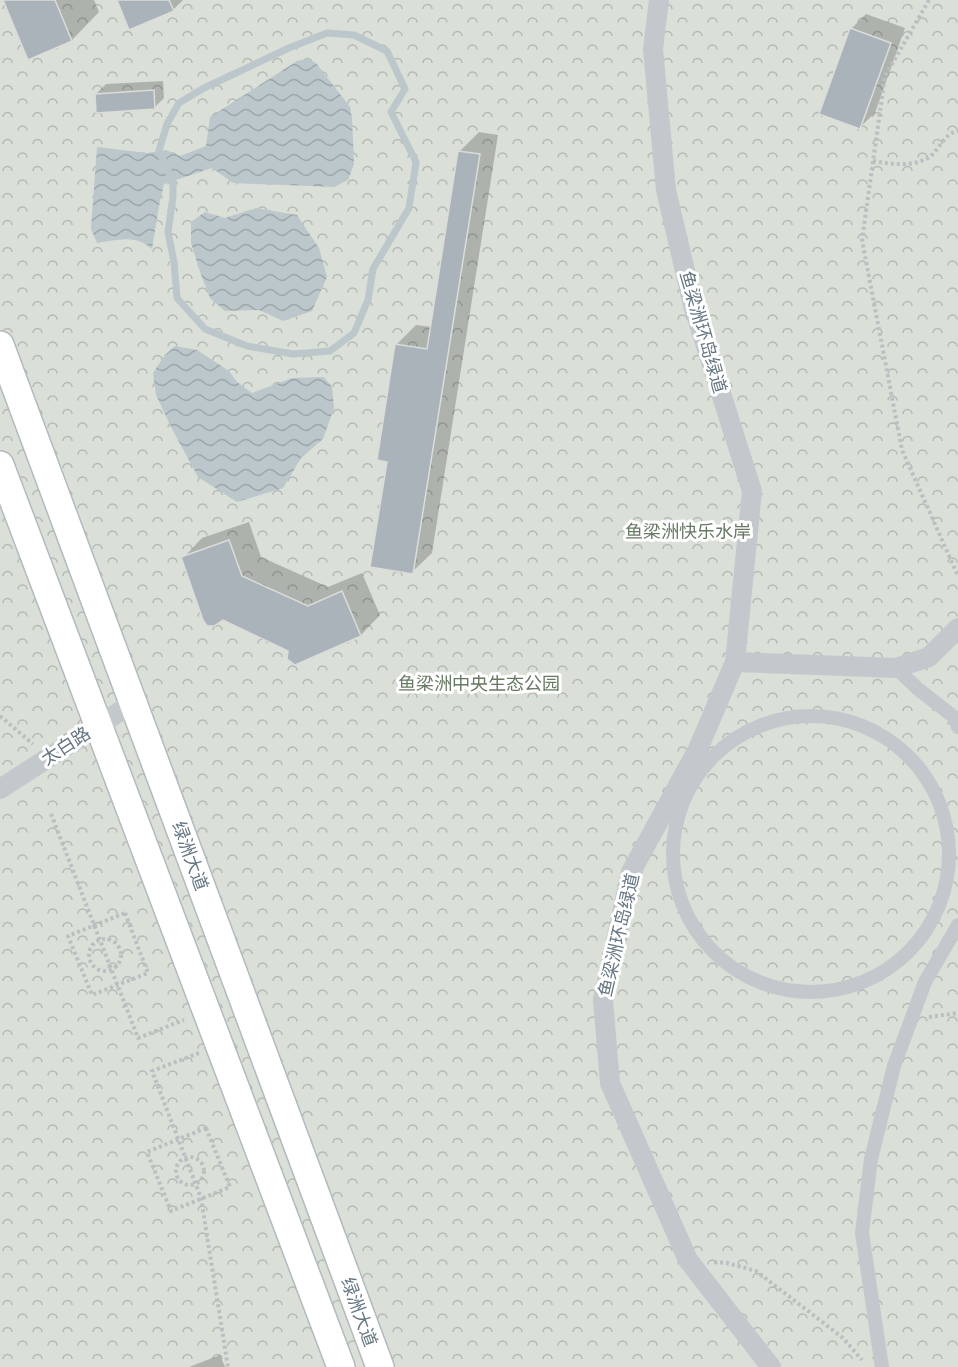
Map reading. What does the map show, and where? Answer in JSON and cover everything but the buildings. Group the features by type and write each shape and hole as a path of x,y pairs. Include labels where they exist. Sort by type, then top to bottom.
{"main road":[{"name":"绿洲大道","path":"0,345 380,1367"},
{"name":"绿洲大道","path":"0,465 100,724 341,1367"}],"street":[{"name":"鱼梁洲环岛绿道","path":"659,0 653,49 666,190 693,304 752,491 735,662 698,749 631,872 603,1000 610,1083 688,1260 771,1367"},
{"path":"735,662 896,668 929,657 958,628"},
{"path":"896,668 918,689 954,717 958,727"},
{"name":"太白路","path":"0,789 133,703"},
{"path":"798,714 842,718 886,736 920,768 942,810 950,857 941,903 917,944 881,974 837,991 790,992 745,976 710,950 685,912 672,870 674,825 690,784 718,749 755,726 798,714"},
{"path":"882,1367 862,1233 871,1159 894,1066 925,982 958,926"},
{"path":"917,944 940,957"}],"path":[{"path":"929,0 885,76 862,240 902,450 958,576"},
{"path":"873,161 900,165 928,159 951,132 958,131"},
{"path":"0,716 49,758"},
{"path":"51,814 138,1038 206,1011"},
{"path":"125,913 148,973 117,985 92,995 68,936 125,913"},
{"path":"100,940 111,940 121,952 120,963 107,972 97,969 90,961 92,946 100,940"},
{"path":"911,1020 958,1013"},
{"path":"219,1045 152,1071 201,1198 228,1367"},
{"path":"206,1128 230,1187 201,1198 171,1211 147,1152 206,1128"},
{"path":"186,1158 199,1160 204,1168 203,1178 196,1184 187,1185 177,1176 176,1167 186,1158"},
{"path":"688,1260 727,1263 756,1271 843,1338 868,1367"}],"green space":[{"name":"鱼梁洲中央生态公园","path":"0,0 958,0 958,1367 0,1367"}],"water":[{"path":"307,59 316,63 350,107 354,164 348,180 334,187 233,183 212,168 164,184 152,249 146,244 133,240 97,243 91,229 97,147 147,153 166,150 180,156 206,146 210,117 297,61"},
{"path":"256,208 297,215 319,248 327,277 312,311 283,321 259,310 225,311 210,298 191,243 191,222 205,212 225,218"},
{"path":"175,346 197,350 229,371 237,382 252,393 292,378 324,377 332,387 334,408 323,439 301,458 283,488 237,502 198,477 156,395 153,373 165,355"}],"waterway":[{"path":"327,33 354,35 387,51 405,89 391,112 416,162 409,208 373,269 368,300 354,333 330,351 293,354 247,346 205,329 177,298 174,262 168,232 173,182 159,151 167,124 179,103 204,88 289,48 327,33"}],"park label":[{"name":"鱼梁洲快乐水岸","path":"688,532"}]}
